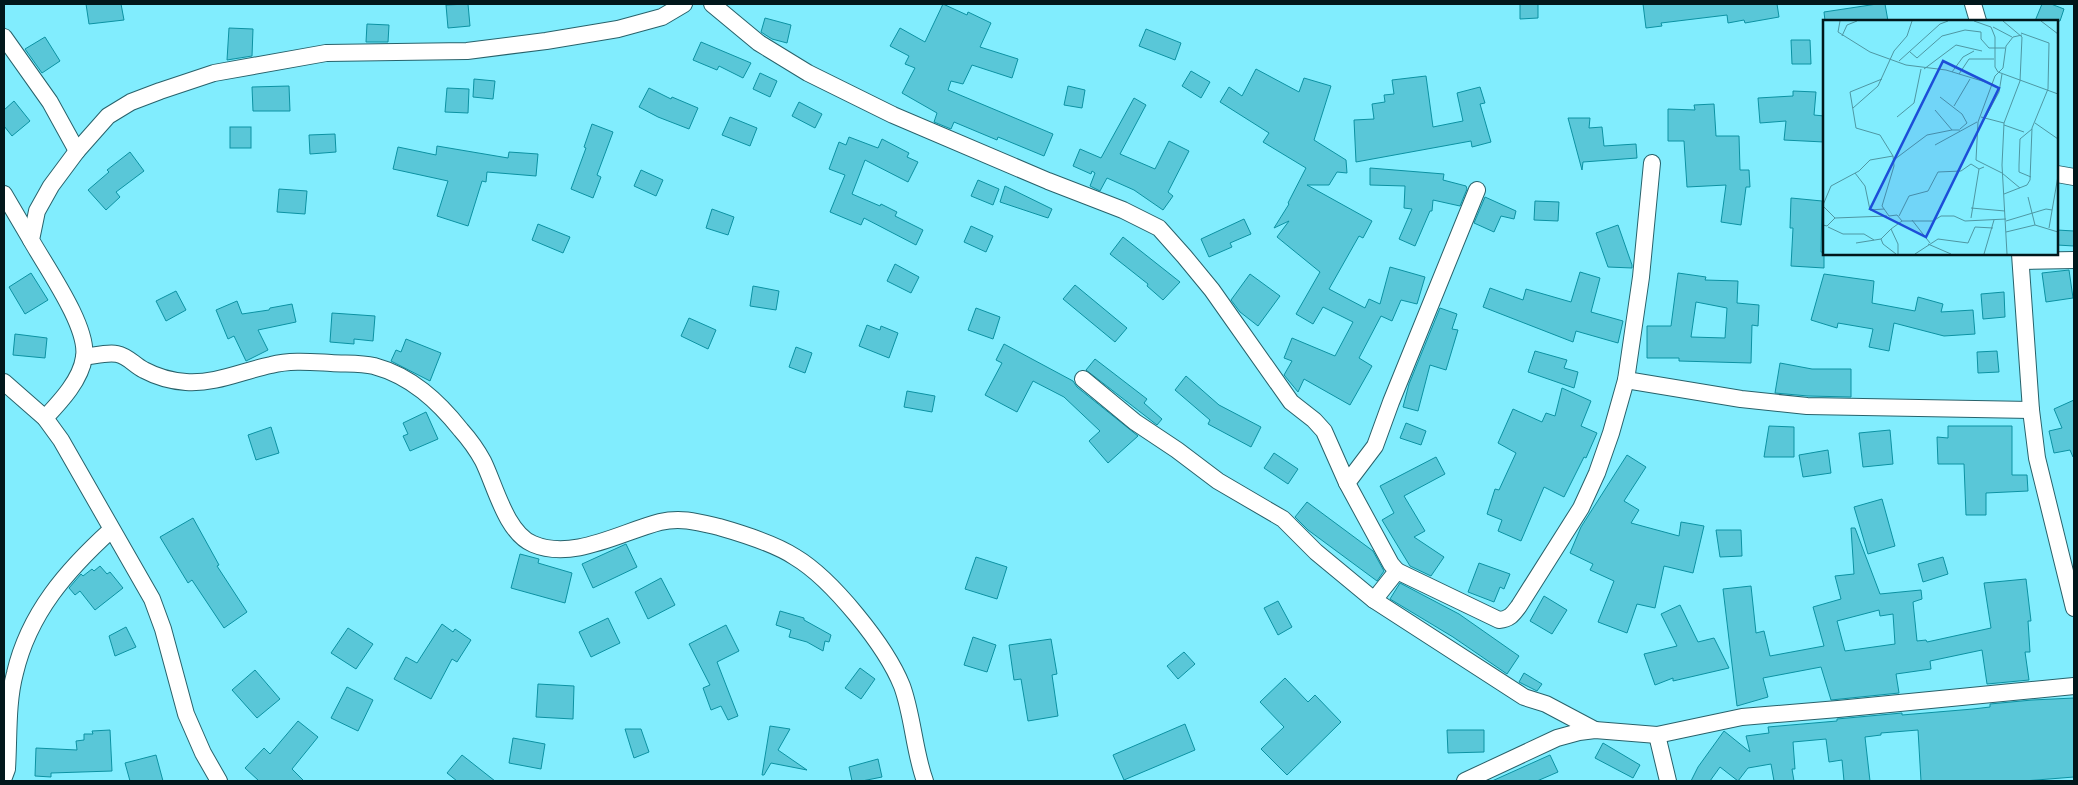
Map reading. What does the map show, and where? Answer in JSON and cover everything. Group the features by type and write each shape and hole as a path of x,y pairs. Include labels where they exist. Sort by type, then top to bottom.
{"street":[{"path":"31,240 37,211 51,186 77,151 108,116 131,102 214,73 326,53 458,52 546,41 618,29 662,17 684,4"},
{"path":"712,4 759,43 808,73 893,115 1048,181 1123,210 1159,228 1212,290 1291,402 1314,420 1324,431 1347,483 1391,564 1397,571 1499,620 1506,620 1513,615 1581,508 1597,473 1611,433 1626,380 1640,277 1652,163"},
{"path":"1972,4 1978,20"},
{"path":"4,37 50,102 77,151"},
{"path":"2058,174 2074,177"},
{"path":"1347,483 1381,435 1391,402 1477,190"},
{"path":"4,194 76,318 83,337 84,357 71,386 61,401 45,418"},
{"path":"2074,260 2021,258 2031,410 2038,458 2074,608"},
{"path":"84,357 114,353 125,356 144,370 166,379 187,382 232,377 270,365 294,361 372,366 392,373 418,386 463,431 482,460 505,511 517,530 529,542 544,548 566,549 586,545 659,523 675,520 692,520 736,532 794,556 816,573 852,611 889,660 902,688 920,766 926,781"},
{"path":"1082,378 1135,422 1183,454 1218,481 1283,519 1316,552 1374,600 1524,697 1546,704 1595,730"},
{"path":"1626,380 1741,399 1807,406 2031,410"},
{"path":"4,382 45,418 61,440 152,600 164,629 186,714 203,753 219,781"},
{"path":"4,777 7,768 15,673 31,625 46,600 63,578 80,559 112,530"},
{"path":"1374,600 1397,571"},
{"path":"1465,781 1557,738 1579,732 1595,730 1657,735 1742,717 2074,686"},
{"path":"1657,735 1668,781"}],"building":[{"path":"86,4 121,4 124,20 89,24"},
{"path":"468,4 470,26 448,28 446,5"},
{"path":"943,4 967,15 968,12 991,23 980,47 1018,59 1012,78 972,65 963,84 951,81 948,90 1053,134 1044,156 998,137 997,140 954,122 951,129 934,122 937,113 902,93 915,68 905,64 909,56 890,46 900,28 925,42"},
{"path":"1520,4 1538,4 1538,18 1520,19"},
{"path":"1643,4 1777,4 1779,17 1745,23 1744,20 1728,23 1727,15 1661,23 1662,26 1646,28"},
{"path":"1885,4 1888,20 1825,20 1824,12"},
{"path":"2042,4 2051,4 2064,9 2060,21 2035,20"},
{"path":"765,18 791,25 787,43 772,39 761,32"},
{"path":"367,24 389,25 388,42 366,42"},
{"path":"229,28 253,29 252,56 227,60"},
{"path":"1146,29 1181,43 1175,60 1139,46"},
{"path":"45,37 60,61 42,73 25,49"},
{"path":"1791,40 1810,40 1811,64 1792,64"},
{"path":"701,42 751,63 743,78 719,66 717,70 693,60"},
{"path":"1256,69 1299,92 1304,78 1331,86 1314,140 1346,160 1347,173 1337,172 1329,185 1307,185 1372,221 1363,238 1359,236 1329,289 1365,308 1369,299 1380,304 1390,267 1425,277 1417,304 1401,300 1392,321 1381,316 1359,358 1372,366 1350,405 1304,379 1298,392 1284,375 1292,361 1284,358 1292,338 1335,356 1353,322 1323,307 1313,324 1296,314 1320,272 1277,237 1289,221 1274,228 1289,204 1306,168 1263,142 1269,133 1220,102 1229,87 1242,96"},
{"path":"1191,71 1210,82 1201,98 1182,86"},
{"path":"760,73 777,81 770,97 753,89"},
{"path":"1426,76 1433,127 1463,121 1457,93 1480,87 1485,103 1480,104 1491,142 1472,147 1471,141 1356,162 1354,120 1374,119 1372,104 1385,102 1384,95 1394,94 1392,80"},
{"path":"474,79 495,81 493,99 473,97"},
{"path":"289,86 290,111 253,111 252,87"},
{"path":"1068,86 1085,90 1082,108 1064,105"},
{"path":"447,88 469,89 468,113 445,112"},
{"path":"649,88 671,99 672,97 698,108 689,129 658,117 639,107"},
{"path":"1793,91 1816,92 1814,115 1823,116 1823,142 1784,140 1786,121 1760,123 1758,98 1793,96"},
{"path":"1134,98 1146,105 1120,154 1155,169 1169,141 1189,151 1168,192 1173,196 1163,210 1134,190 1107,178 1100,191 1090,186 1095,173 1092,171 1091,174 1073,166 1080,149 1101,158"},
{"path":"14,101 30,121 12,136 4,126 4,110"},
{"path":"799,102 822,114 815,128 792,116"},
{"path":"1714,104 1716,136 1739,136 1740,170 1749,170 1750,187 1746,187 1741,225 1721,222 1726,185 1687,187 1684,141 1668,141 1668,109 1695,110 1694,105"},
{"path":"730,117 757,128 750,146 722,135"},
{"path":"1568,118 1590,118 1589,128 1602,127 1604,146 1636,144 1637,158 1583,162 1582,170"},
{"path":"592,124 613,132 597,175 601,177 593,198 571,189 586,148 584,147"},
{"path":"230,127 251,127 251,148 230,148"},
{"path":"335,134 336,152 310,154 309,135"},
{"path":"849,137 878,148 882,139 909,153 907,157 918,162 908,182 865,160 852,194 897,212 895,216 923,230 916,245 864,218 861,225 830,212 845,175 829,169 839,142 846,145"},
{"path":"437,146 508,158 509,152 538,154 536,176 487,172 486,182 482,181 468,226 437,216 448,181 393,169 398,147 436,155"},
{"path":"130,152 144,171 116,192 120,197 106,210 88,190 109,172 107,170"},
{"path":"1370,168 1444,174 1443,180 1466,186 1467,189 1460,206 1433,200 1432,211 1430,211 1415,246 1399,239 1412,209 1404,208 1405,186 1370,185"},
{"path":"641,170 663,180 656,196 634,186"},
{"path":"978,180 999,189 993,205 971,196"},
{"path":"1005,186 1052,209 1048,218 1000,202"},
{"path":"279,189 307,191 305,214 277,212"},
{"path":"1485,197 1516,211 1514,219 1501,216 1494,232 1474,223"},
{"path":"1791,198 1822,201 1821,252 1824,255 1824,268 1791,266 1793,228 1790,228"},
{"path":"1535,201 1559,202 1558,221 1534,220"},
{"path":"712,209 734,217 728,235 706,228"},
{"path":"1244,219 1251,234 1230,243 1232,247 1209,257 1201,239"},
{"path":"538,224 570,237 563,253 532,240"},
{"path":"1618,225 1632,268 1608,267 1596,233"},
{"path":"971,226 993,236 986,252 964,242"},
{"path":"2058,230 2074,231 2074,246 2058,245"},
{"path":"1123,237 1180,282 1163,300 1147,286 1148,284 1110,254"},
{"path":"895,264 919,277 911,293 887,281"},
{"path":"2069,270 2073,298 2046,302 2042,273"},
{"path":"1580,272 1600,278 1591,312 1623,321 1618,343 1576,331 1573,342 1483,307 1490,288 1523,300 1526,289 1571,302"},
{"path":"31,273 48,300 25,314 9,287"},
{"path":"1678,273 1706,277 1705,280 1738,281 1737,303 1759,305 1758,326 1752,325 1751,363 1679,361 1679,358 1647,358 1647,326 1671,326","holes":["1696,302 1727,308 1725,338 1691,337"]},
{"path":"1250,274 1280,296 1258,326 1240,312 1231,300"},
{"path":"1824,274 1874,281 1872,303 1915,311 1918,297 1943,304 1941,312 1973,310 1975,334 1944,336 1894,323 1889,351 1869,347 1873,329 1838,323 1837,328 1811,320"},
{"path":"1075,285 1127,328 1115,342 1063,299"},
{"path":"753,286 779,291 776,310 750,306"},
{"path":"176,291 186,310 166,321 156,301"},
{"path":"2004,292 2005,317 1983,319 1981,294"},
{"path":"237,301 242,314 292,304 296,322 258,330 268,350 246,361 234,336 228,339 216,310"},
{"path":"976,308 1000,317 993,339 968,330"},
{"path":"1440,308 1457,314 1452,329 1458,330 1446,370 1430,365 1418,411 1403,407 1409,384"},
{"path":"332,313 375,316 373,341 354,339 354,344 330,342"},
{"path":"689,318 716,330 708,349 681,336"},
{"path":"867,325 880,330 881,326 898,333 889,358 859,346"},
{"path":"15,334 47,338 45,358 13,355"},
{"path":"406,339 441,353 430,381 391,361 396,350 401,352"},
{"path":"1004,344 1073,381 1077,387 1138,436 1108,463 1089,441 1100,431 1064,397 1033,381 1017,412 985,395 1002,363 996,360"},
{"path":"796,347 812,353 805,373 789,367"},
{"path":"1535,351 1567,360 1564,368 1578,372 1574,388 1528,372"},
{"path":"1997,351 1999,372 1978,373 1977,352"},
{"path":"1095,359 1147,399 1144,403 1162,419 1157,425 1086,370"},
{"path":"1780,363 1812,369 1851,369 1851,397 1775,393"},
{"path":"1186,376 1219,405 1261,427 1251,447 1208,424 1210,420 1175,390"},
{"path":"1562,388 1591,401 1581,426 1597,433 1586,458 1584,457 1564,497 1544,487 1521,541 1498,531 1502,520 1487,514 1495,489 1499,490 1516,453 1498,443 1513,409 1542,422 1546,413 1555,416"},
{"path":"907,391 935,396 932,412 904,407"},
{"path":"2074,400 2073,457 2070,450 2054,453 2049,431 2062,428 2054,409"},
{"path":"426,412 438,439 410,451 403,436 408,434 403,423"},
{"path":"1406,423 1426,431 1421,445 1400,438"},
{"path":"1769,426 1794,427 1794,457 1764,457"},
{"path":"1948,426 2012,426 2012,475 2027,475 2028,491 1986,493 1986,515 1966,515 1964,464 1938,464 1937,437 1948,438"},
{"path":"271,427 279,453 256,460 248,435"},
{"path":"1890,430 1893,464 1863,467 1859,433"},
{"path":"1828,450 1831,473 1803,477 1799,455"},
{"path":"1274,453 1298,469 1288,484 1264,468"},
{"path":"1627,455 1646,467 1624,501 1639,510 1631,523 1679,536 1681,522 1704,526 1693,573 1664,566 1655,608 1637,604 1627,633 1598,622 1614,581 1590,570 1593,564 1570,553 1581,527"},
{"path":"1436,457 1445,474 1404,496 1425,531 1414,537 1444,557 1431,576 1410,566 1382,520 1394,513 1380,486"},
{"path":"1882,499 1895,546 1868,554 1854,507"},
{"path":"1307,502 1373,551 1384,571 1377,581 1308,530 1295,517"},
{"path":"193,518 219,565 217,566 247,612 224,628 192,580 188,583 160,537"},
{"path":"1851,528 1855,528 1880,594 1921,590 1922,599 1913,602 1917,641 1926,640 1927,642 1991,628 1984,583 2026,579 2031,621 2028,621 2030,652 2025,652 2029,680 1987,684 1982,650 1930,661 1931,669 1896,674 1899,693 1831,700 1821,667 1763,678 1768,697 1737,706 1723,589 1751,586 1756,633 1764,631 1770,656 1824,646 1813,607 1841,599 1835,576 1854,574","holes":["1879,610 1880,616 1893,614 1895,644 1845,651 1837,621"]},
{"path":"1716,530 1741,530 1742,556 1720,557"},
{"path":"626,544 637,567 593,588 582,564"},
{"path":"520,554 539,559 538,563 572,573 565,603 511,588"},
{"path":"976,557 1007,567 997,599 965,589"},
{"path":"1943,557 1948,574 1923,582 1918,564"},
{"path":"1479,563 1510,574 1504,589 1500,587 1494,602 1468,592"},
{"path":"100,566 107,574 110,572 123,588 95,610 80,591 75,595 69,588 81,574 83,576"},
{"path":"661,578 675,605 648,619 635,592"},
{"path":"1400,583 1459,614 1519,656 1507,674 1453,637 1390,599"},
{"path":"1544,596 1567,610 1552,634 1530,621"},
{"path":"1278,601 1292,627 1278,635 1264,608"},
{"path":"1680,605 1698,642 1714,638 1729,668 1673,681 1673,678 1655,685 1644,654 1677,646 1661,614"},
{"path":"780,611 804,618 804,620 831,635 829,642 825,641 823,651 807,642 789,637 791,630 776,625"},
{"path":"608,618 620,643 591,657 579,632"},
{"path":"442,624 453,632 455,629 471,640 457,662 452,659 431,699 394,679 406,657 417,663"},
{"path":"726,625 739,651 717,662 738,716 728,720 721,706 711,710 703,688 710,685 689,644"},
{"path":"126,627 136,647 115,656 109,636"},
{"path":"348,628 373,644 356,669 331,653"},
{"path":"973,637 996,645 987,672 964,665"},
{"path":"1051,639 1057,674 1052,675 1058,716 1028,721 1021,679 1014,680 1009,645"},
{"path":"1184,652 1195,664 1178,679 1167,666"},
{"path":"860,668 875,679 861,699 845,688"},
{"path":"255,670 280,699 257,718 232,690"},
{"path":"1524,673 1542,684 1537,691 1519,682"},
{"path":"1285,678 1308,702 1315,695 1341,722 1287,775 1261,749 1284,727 1260,702"},
{"path":"538,684 574,686 573,719 536,717"},
{"path":"347,687 373,700 358,731 331,718"},
{"path":"2074,698 2074,777 2024,781 1921,781 1918,730 1881,733 1881,735 1865,737 1870,781 1844,781 1842,760 1829,762 1826,739 1793,742 1795,769 1792,769 1794,781 1774,781 1771,764 1748,768 1738,781 1720,767 1710,781 1691,781 1698,767 1724,731 1750,752 1746,736 1769,733 1768,727 1902,713 1902,715 1973,709 1990,707 1990,704 2032,700"},
{"path":"298,721 318,737 292,769 304,781 259,781 245,768 264,748 270,754"},
{"path":"1185,724 1195,750 1124,780 1113,755"},
{"path":"770,726 790,729 778,750 807,770 771,763 764,775 762,775"},
{"path":"625,729 641,729 649,752 634,758"},
{"path":"110,730 112,771 51,773 51,777 35,776 36,748 77,750 76,741 84,740 84,734 93,734 92,731"},
{"path":"1447,730 1484,730 1484,752 1448,753"},
{"path":"513,738 545,744 541,769 509,763"},
{"path":"1603,743 1640,765 1633,778 1595,758"},
{"path":"156,755 163,781 130,781 125,763"},
{"path":"462,755 495,781 457,781 447,773"},
{"path":"1550,755 1558,772 1537,781 1492,781"},
{"path":"878,759 882,777 852,781 849,767"}]}
